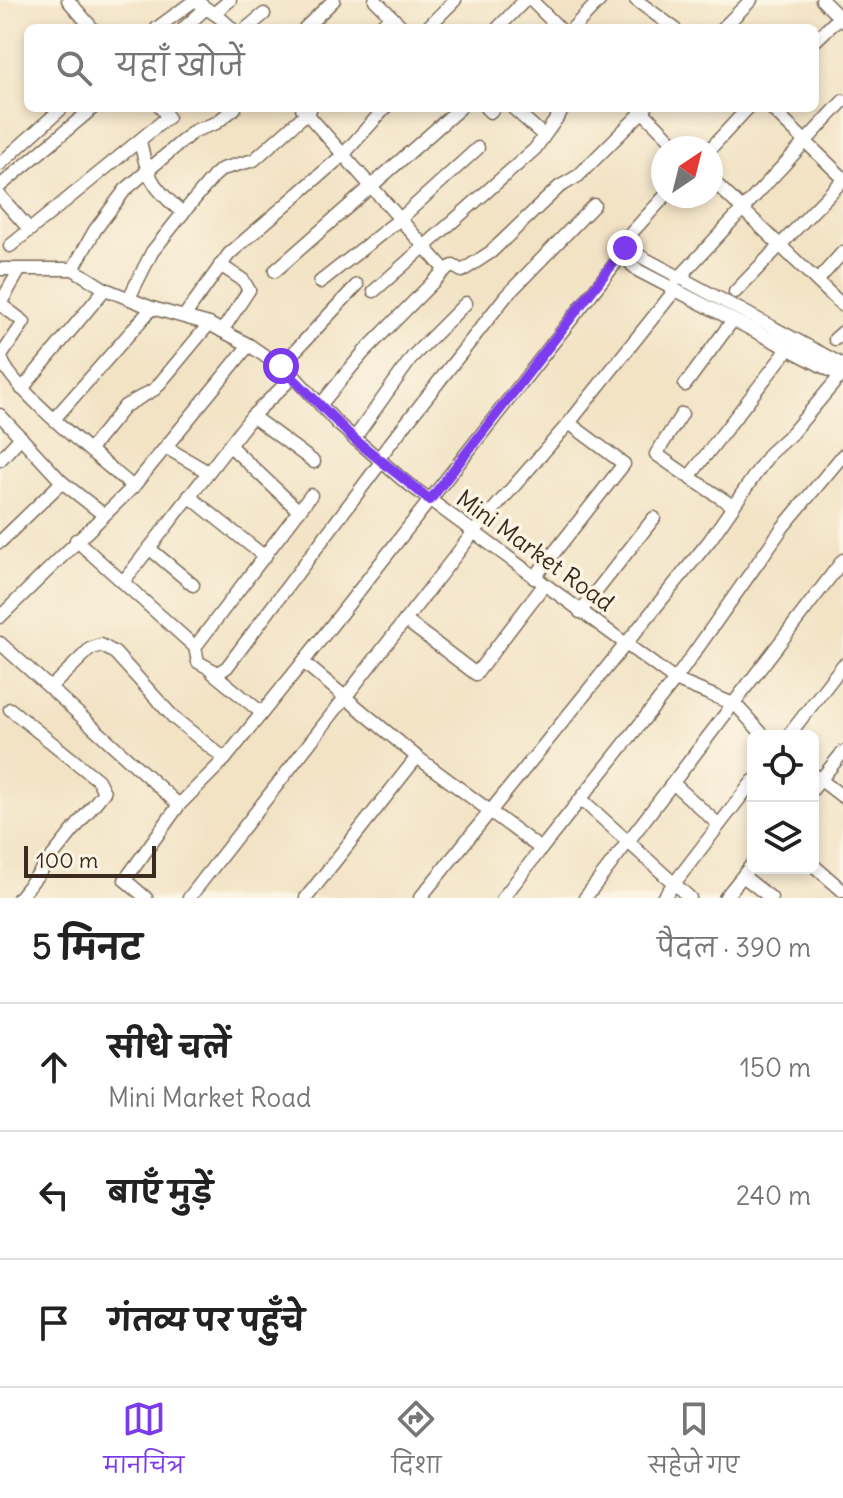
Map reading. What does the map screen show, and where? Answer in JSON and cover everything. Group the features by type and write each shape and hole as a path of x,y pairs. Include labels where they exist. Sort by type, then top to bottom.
{"street":[{"path":"68,0 89,24"},
{"path":"165,24 203,5 230,0"},
{"path":"309,24 334,0"},
{"path":"431,24 455,0"},
{"path":"502,24 528,0 555,24"},
{"path":"577,24 600,0"},
{"path":"636,0 668,24"},
{"path":"727,24 751,0"},
{"path":"819,37 842,17 822,0"},
{"path":"378,1 399,24"},
{"path":"187,24 203,5"},
{"path":"203,5 226,24"},
{"path":"252,24 264,14"},
{"path":"383,24 391,16"},
{"path":"651,24 658,18"},
{"path":"189,898 473,533 569,423 676,284 742,208 843,101"},
{"path":"0,164 58,112"},
{"path":"0,186 88,112"},
{"path":"10,246 140,141 169,112"},
{"path":"0,269 73,269 125,190 194,131 216,123 230,112"},
{"path":"129,298 152,252 214,176 222,169 254,160 305,112"},
{"path":"309,112 445,270"},
{"path":"185,315 220,265 343,155 381,112"},
{"path":"275,271 456,112"},
{"path":"517,112 543,135"},
{"path":"374,291 535,149 561,112"},
{"path":"322,403 363,353 445,270 453,266 462,271 491,252 544,200 578,176 640,112"},
{"path":"646,112 668,136"},
{"path":"722,136 744,112"},
{"path":"735,292 843,179 775,112"},
{"path":"140,141 147,173 156,190 183,213"},
{"path":"320,282 400,219 478,148"},
{"path":"723,190 843,306"},
{"path":"0,196 30,230"},
{"path":"213,673 227,667 506,296 594,205"},
{"path":"146,898 125,880 179,805 225,759 303,662 625,248 625,240 654,208"},
{"path":"625,248 733,320 842,373"},
{"path":"817,281 843,252"},
{"path":"220,265 243,280 249,290 222,331"},
{"name":"Mini Market Road","path":"73,269 105,289 152,308 209,324 281,366 322,403 354,439 473,533 675,680 736,705"},
{"path":"19,271 0,304 24,322 1,356 22,389 133,487"},
{"path":"676,284 842,373"},
{"path":"281,366 357,285"},
{"path":"22,389 105,289"},
{"path":"354,439 413,356 466,303"},
{"path":"55,418 152,308"},
{"path":"685,385 733,320"},
{"path":"90,449 125,406 155,389 209,324"},
{"path":"0,617 133,487 249,345"},
{"path":"689,477 788,349"},
{"path":"420,898 488,811 627,645 770,453 792,433 842,373"},
{"path":"123,582 252,416 294,376"},
{"path":"682,414 656,454 733,506"},
{"path":"0,415 62,482 104,515"},
{"path":"252,416 314,462"},
{"path":"405,620 476,674 624,464 569,423"},
{"path":"0,460 21,437"},
{"path":"229,445 299,511"},
{"path":"167,448 208,472"},
{"path":"503,898 675,680 783,527 843,455"},
{"path":"0,542 62,482"},
{"path":"262,713 195,657 195,647 311,495"},
{"path":"189,496 265,557"},
{"path":"580,612 654,518"},
{"path":"76,540 195,647"},
{"path":"150,549 193,585"},
{"path":"585,898 736,705 843,560"},
{"path":"0,643 179,805"},
{"path":"50,688 90,649 101,645 115,653 174,718 225,759"},
{"path":"303,662 417,757 541,849"},
{"path":"793,730 843,665"},
{"path":"736,705 759,730"},
{"path":"10,709 98,780 104,792 19,898"},
{"path":"819,777 843,752"},
{"path":"306,898 417,757"},
{"path":"819,783 843,797"},
{"path":"674,784 719,825"},
{"path":"663,898 747,789"},
{"path":"581,799 690,898"},
{"path":"819,870 843,891"},
{"path":"725,898 747,871"},
{"path":"743,876 771,898"}],"route":[{"path":"281,366 308,389 354,439 430,500 625,248"}]}
